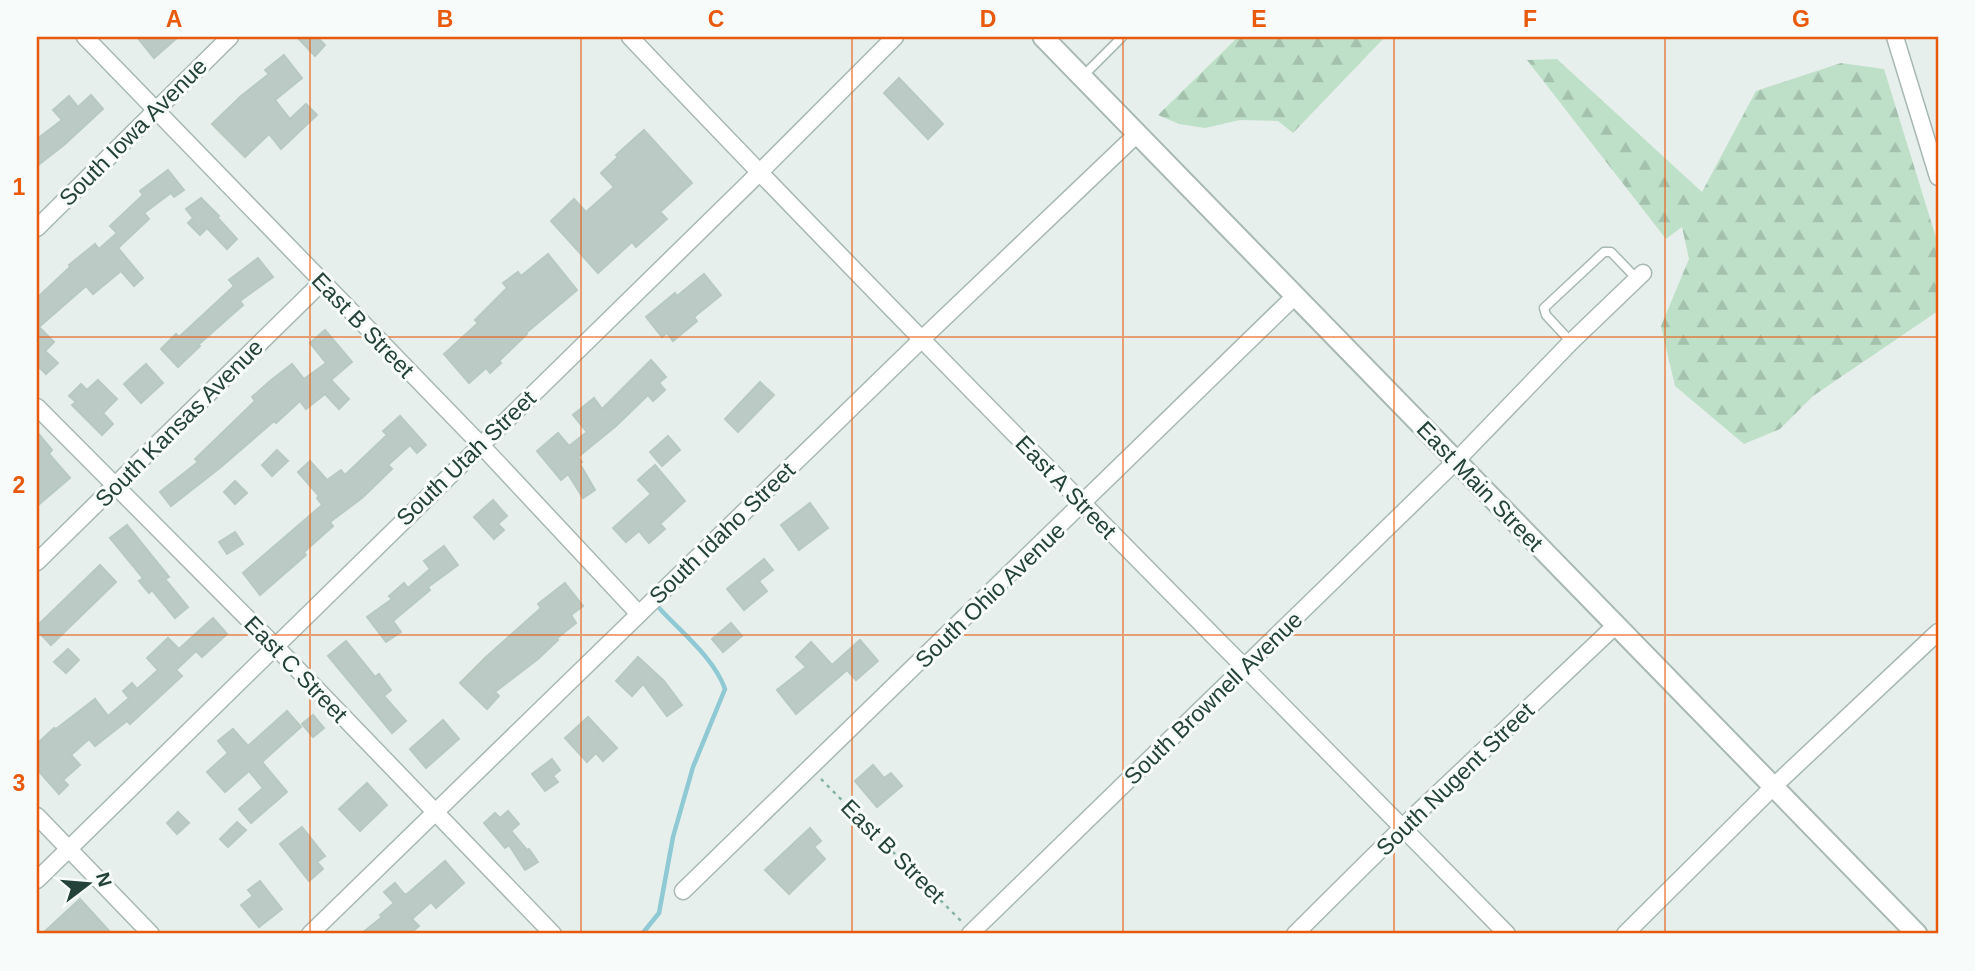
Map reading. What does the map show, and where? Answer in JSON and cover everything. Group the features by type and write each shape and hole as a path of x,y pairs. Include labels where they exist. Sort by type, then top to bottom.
{"street":[{"name":"East B Street","path":"85,37 480,444 639,614"},
{"name":"South Iowa Avenue","path":"37,228 230,37"},
{"name":"East A Street","path":"630,37 1082,504 1507,934"},
{"name":"South Utah Street","path":"37,880 895,37"},
{"name":"East Main Street","path":"1043,37 1917,934"},
{"path":"1895,37 1938,177"},
{"name":"South Idaho Street","path":"310,934 922,339 1137,134"},
{"name":"South Brownell Avenue","path":"971,933 1456,461 1571,342 1640,276"},
{"name":"South Kansas Avenue","path":"37,562 321,283"},
{"name":"South Ohio Avenue","path":"683,891 1295,296"},
{"name":"East C Street","path":"37,407 275,646 553,934"},
{"name":"South Nugent Street","path":"1295,934 1402,828 1616,625"},
{"path":"1625,934 1774,786 1938,632"},
{"path":"37,816 151,934"}],"lane":[{"path":"1082,77 1122,37"},
{"path":"1571,342 1546,315 1544,308 1604,252 1611,252 1640,276"}],"path":[{"name":"East B Street","path":"811,769 971,933"}],"green space":[{"path":"1238,37 1385,37 1293,133 1278,121 1240,120 1205,128 1179,124 1158,115"},
{"path":"1557,59 1702,192 1756,91 1841,63 1884,69 1938,244 1938,311 1813,396 1780,429 1744,444 1675,386 1661,326 1689,259 1682,227 1666,239 1527,60"}],"building":[{"path":"137,37 178,37 154,58"},
{"path":"297,37 317,37 325,45 315,56"},
{"path":"284,55 302,78 275,100 290,119 306,104 317,115 281,149 269,134 245,157 212,124 269,74 265,70"},
{"path":"899,78 943,124 928,139 884,93"},
{"path":"91,95 103,109 37,166 37,139 62,120 53,110 69,96 78,107"},
{"path":"644,130 692,183 660,212 667,219 636,247 632,242 598,273 551,221 574,199 586,212 614,187 601,173 618,157 616,155"},
{"path":"168,170 184,190 174,197 171,193 144,213 149,219 118,248 143,278 134,286 121,271 93,294 86,286 39,327 54,342 45,351 58,363 46,374 37,365 37,298 70,267 69,265 95,244 99,249 117,233 110,226 143,195 140,191"},
{"path":"201,198 237,239 227,249 207,228 200,235 188,223 193,218 186,209"},
{"path":"548,254 577,290 526,333 490,373 486,368 469,383 444,354 478,323 475,320 507,288 503,283 518,272 521,276"},
{"path":"258,258 273,277 240,301 243,305 198,345 200,346 178,367 161,349 176,334 179,337 234,286 229,280"},
{"path":"704,274 721,295 694,317 697,321 673,341 667,333 662,337 646,317"},
{"path":"325,330 352,362 331,380 349,399 339,409 325,394 306,409 300,401 171,506 160,492 198,462 195,459 255,401 252,397 292,364 304,379 326,363 310,343"},
{"path":"651,360 666,377 659,383 665,390 653,401 648,395 578,457 595,490 583,498 568,474 561,480 537,451 558,433 569,446 587,432 573,415 594,398 602,409"},
{"path":"146,364 163,383 141,403 124,384"},
{"path":"98,380 117,399 103,413 113,424 102,435 72,405 76,402 69,396 81,384 87,390"},
{"path":"760,382 774,395 738,432 725,419"},
{"path":"400,416 426,445 417,453 410,445 388,465 392,469 362,498 330,522 333,526 304,552 306,555 260,595 243,573 322,505 317,498 319,496 298,472 310,461 327,480 341,470 345,475 387,435 383,431"},
{"path":"37,432 52,450 49,454 70,478 37,506"},
{"path":"668,436 680,450 662,466 650,452"},
{"path":"277,450 288,461 272,476 262,465"},
{"path":"655,465 685,501 660,524 665,529 649,543 639,531 626,542 613,528 651,494 638,480"},
{"path":"235,481 247,493 235,504 224,492"},
{"path":"493,500 507,516 498,524 504,530 494,539 474,517"},
{"path":"810,503 828,528 799,550 781,525"},
{"path":"127,525 169,577 165,579 188,607 175,618 152,590 149,593 139,581 143,578 110,538"},
{"path":"235,532 243,544 227,554 219,542"},
{"path":"444,546 458,565 428,587 430,590 393,621 401,632 386,642 367,617 392,599 389,596 404,583 408,588 430,569 424,561"},
{"path":"764,559 773,570 759,581 767,591 744,610 727,589"},
{"path":"100,565 116,582 51,645 37,630 37,626"},
{"path":"565,583 583,606 571,615 576,623 556,639 558,640 538,659 495,692 499,696 487,709 460,683 541,608 538,604"},
{"path":"213,618 227,634 202,657 196,651 176,670 182,676 130,724 127,721 95,746 89,739 71,755 80,765 63,780 68,785 59,794 37,769 37,744 54,728 95,699 108,716 129,698 123,691 132,683 137,689 158,670 147,658 168,638 179,649"},
{"path":"731,623 742,636 723,652 712,639"},
{"path":"860,640 878,661 856,680 847,670 796,714 777,690 806,667 796,657 811,642 832,665"},
{"path":"346,641 375,677 379,674 391,690 384,696 406,721 392,733 328,656"},
{"path":"68,649 79,660 66,673 54,662"},
{"path":"638,657 664,681 682,705 667,716 643,684 632,696 616,681"},
{"path":"287,711 301,727 262,762 287,792 251,823 239,809 263,788 249,771 225,792 207,772 228,753 218,741 233,729 248,746"},
{"path":"313,715 324,728 313,737 302,724"},
{"path":"588,717 617,748 603,761 596,753 587,762 565,738"},
{"path":"443,720 459,739 426,768 410,749"},
{"path":"552,759 560,770 553,776 558,782 545,791 532,774"},
{"path":"873,765 884,778 891,773 902,786 877,807 855,781"},
{"path":"367,783 387,805 360,831 339,809"},
{"path":"508,811 519,824 511,831 538,862 525,870 509,845 505,848 484,823 495,813 500,818"},
{"path":"178,812 189,823 177,834 167,823"},
{"path":"237,822 246,830 228,847 220,839"},
{"path":"302,827 325,856 317,862 323,869 309,881 280,844"},
{"path":"810,828 821,841 814,847 825,859 789,894 765,870"},
{"path":"445,861 464,883 436,908 431,902 412,919 419,926 410,934 361,934 394,903 384,892 395,883 407,894"},
{"path":"260,881 282,909 259,927 241,905 253,896 248,890"},
{"path":"80,899 112,934 42,934"}],"waterway":[{"path":"642,934 659,913 673,837 693,767 725,689 697,646 660,609"}]}
